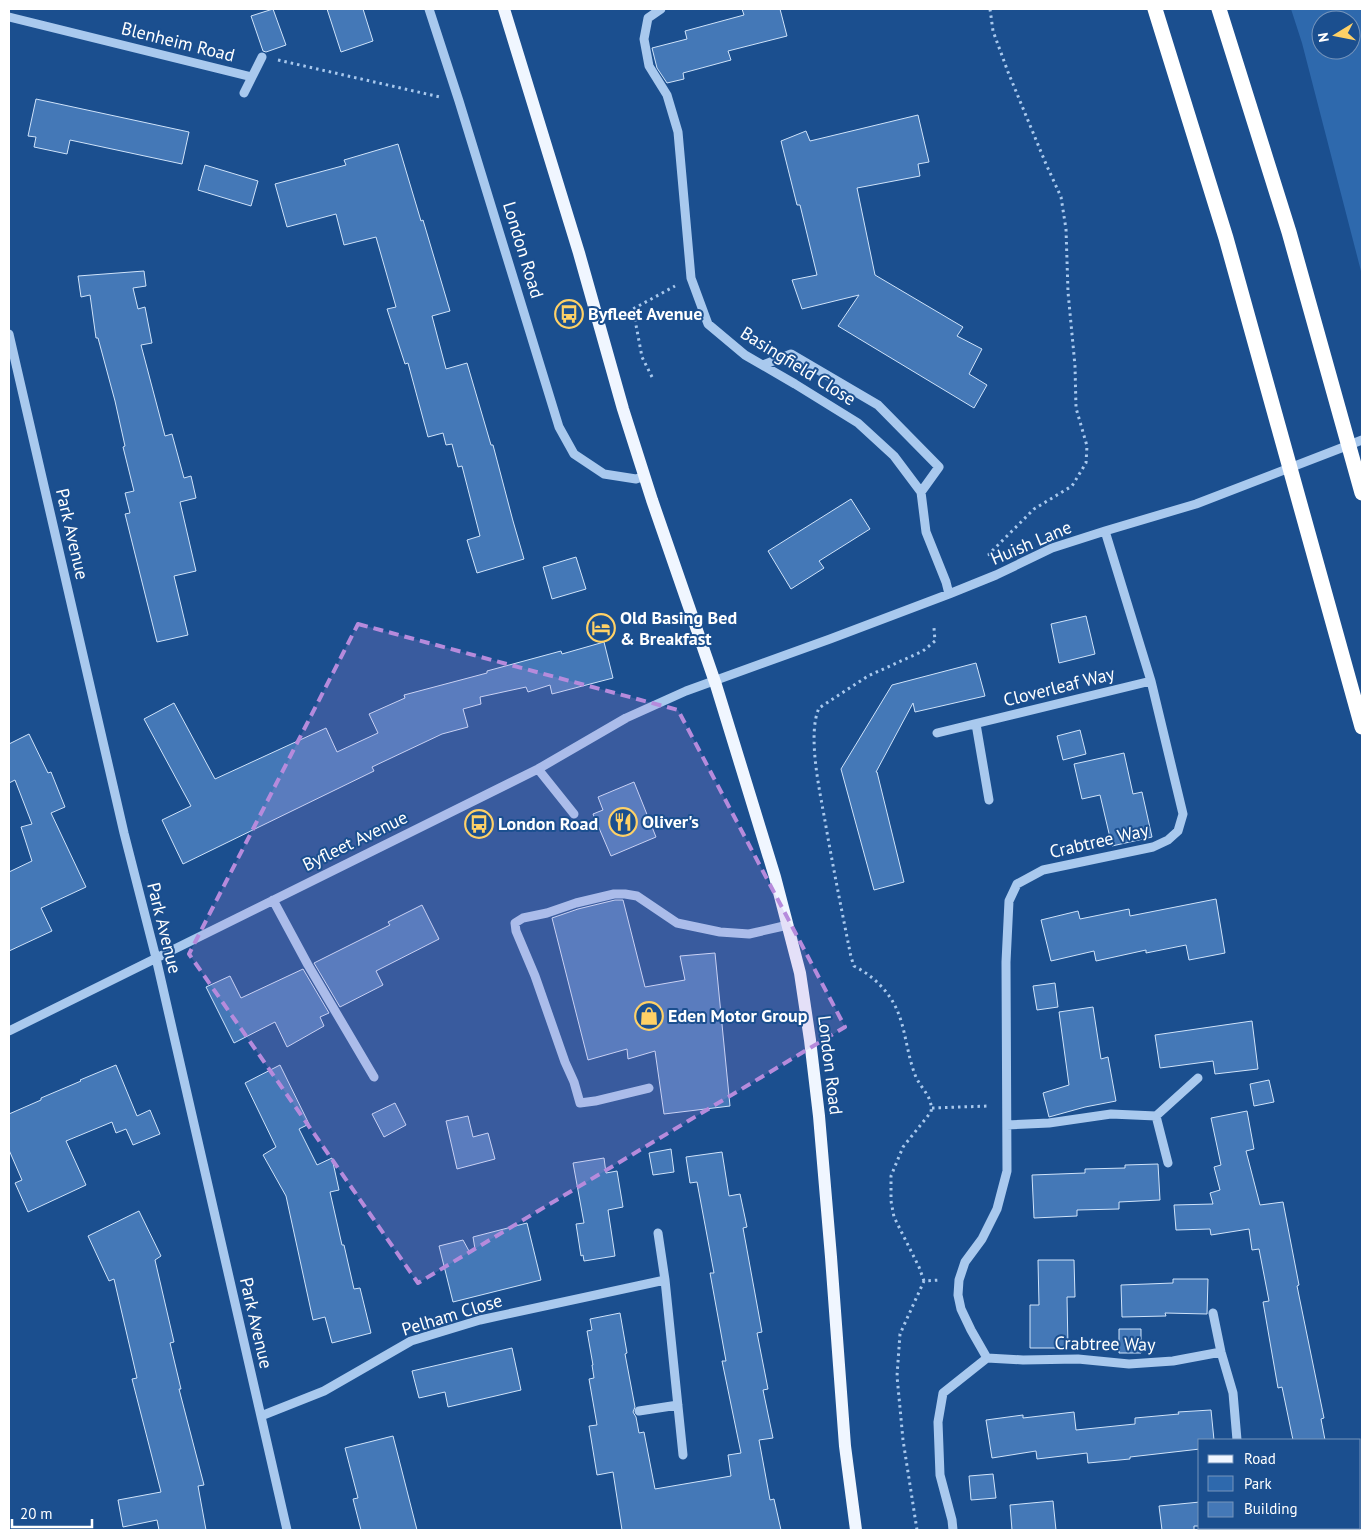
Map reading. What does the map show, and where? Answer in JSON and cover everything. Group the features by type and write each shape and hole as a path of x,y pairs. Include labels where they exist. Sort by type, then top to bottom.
{"highway":[{"path":"1155,9 1226,238 1362,727"},
{"path":"1219,9 1290,232 1362,493"}],"main road":[{"name":"London Road","path":"504,9 623,409 714,681 775,877 800,973 819,1116 846,1446 856,1530"}],"street":[{"name":"London Road","path":"429,9 559,427 574,454 604,474 636,479 645,476"},
{"name":"Basingfield Close","path":"661,9 648,18 644,39 650,66 667,95 678,132 691,278 708,324 745,355 858,423 894,456 921,492 926,532 949,594"},
{"name":"Blenheim Road","path":"9,17 252,77"},
{"name":"Blenheim Road","path":"244,93 262,57"},
{"name":"Park Avenue","path":"9,334 122,824 156,958 287,1530"},
{"path":"763,365 791,354 878,405 939,467 921,492"},
{"name":"Huish Lane","path":"714,681 830,640 949,594 996,575 1052,548 1196,504 1362,440"},
{"name":"Crabtree Way","path":"1105,531 1151,681 1183,814 1178,831 1168,840 1153,847 1043,870 1017,884 1009,901 1006,954 1007,1171 997,1209 982,1239 965,1262 959,1280 958,1295 961,1309 987,1358 1023,1360 1078,1359 1129,1364 1173,1360 1221,1352"},
{"name":"Byfleet Avenue","path":"9,1031 538,769 626,718 686,691 714,681"},
{"name":"Cloverleaf Way","path":"937,733 1151,681"},
{"path":"976,724 989,800"},
{"path":"538,769 574,814"},
{"path":"649,1088 580,1104 535,976 516,931 515,923 523,918 547,913 576,903 614,894 625,894 637,896 677,923 720,932 749,934 788,925"},
{"path":"273,900 308,965 374,1077"},
{"path":"1007,1125 1049,1124 1111,1114 1156,1116 1198,1078"},
{"path":"1156,1116 1168,1163"},
{"path":"658,1233 665,1280 683,1455"},
{"name":"Pelham Close","path":"260,1416 324,1391 411,1341 480,1320 665,1280"},
{"path":"1213,1313 1221,1352 1233,1393 1237,1439"},
{"path":"953,1530 940,1475 938,1422 943,1393 987,1358"},
{"path":"639,1411 678,1405"}],"path":[{"path":"989,554 1034,509 1072,486 1086,463 1087,446 1076,408 1075,366 1068,292 1066,229 1061,197 1008,72 993,31 990,9"},
{"path":"262,57 459,102"},
{"path":"652,377 642,357 633,309 691,278"},
{"path":"917,1530 903,1440 897,1376 900,1334 924,1281 894,1217 891,1201 891,1176 903,1147 931,1112 932,1108 930,1098 917,1079 897,1010 886,992 867,972 854,966 851,957 819,784 813,736 819,708 868,676 923,651 935,641 934,628"},
{"path":"932,1108 1007,1104"},
{"path":"924,1281 959,1280"}],"highlighted area":[{"path":"358,624 678,710 845,1027 418,1283 189,954"}],"green space":[{"path":"1291,9 1362,9 1362,275 1302,43"}],"building":[{"path":"273,9 286,45 266,52 263,51 251,16"},
{"path":"327,9 363,9 373,41 341,52"},
{"path":"742,9 780,9 787,36 728,51 731,60 683,73 684,79 667,83 657,68 652,48 687,39 685,31 744,15"},
{"path":"36,99 189,132 182,164 70,140 67,154 34,147 36,137 28,136"},
{"path":"918,115 929,162 918,164 920,176 857,188 875,275 963,327 957,336 982,349 969,374 987,385 974,408 838,326 859,295 802,309 792,280 817,275 800,205 797,205 781,141 806,131 810,141"},
{"path":"398,144 450,311 432,316 446,369 467,363 491,445 493,445 524,559 477,573 467,540 480,536 462,466 458,467 452,444 446,445 443,433 428,437 408,363 405,364 387,309 396,307 376,237 344,245 336,214 287,227 275,184 346,165 344,160"},
{"path":"205,165 258,181 251,206 198,190"},
{"path":"144,271 146,286 133,288 138,309 145,307 152,343 141,345 165,436 172,434 184,478 191,476 196,498 180,502 196,571 174,576 188,635 157,642 125,514 130,513 125,493 134,491 123,447 125,446 115,401 98,338 96,338 90,295 81,297 78,276"},
{"path":"851,499 870,529 819,561 824,568 791,589 768,551"},
{"path":"576,557 586,589 552,599 543,567"},
{"path":"1086,616 1095,654 1059,663 1051,624"},
{"path":"604,642 613,678 552,694 550,685 528,692 526,687 480,697 481,704 463,709 468,727 442,734 372,767 374,771 183,864 162,820 191,806 144,719 174,703 215,779 326,728 337,752 378,733 369,714 405,698 404,695 561,651 562,654"},
{"path":"976,663 985,696 915,712 913,703 876,772 904,882 874,890 841,769 892,685"},
{"path":"1080,730 1086,754 1063,760 1057,736"},
{"path":"29,734 48,773 51,772 65,807 51,813 86,887 41,908 52,931 9,951 9,872 32,861 21,827 32,824 15,780 9,783 9,744"},
{"path":"1124,753 1133,794 1142,792 1152,837 1112,846 1100,795 1082,799 1074,764"},
{"name":"Oliver's","path":"634,782 656,837 611,856 593,814 603,810 598,797"},
{"path":"1216,899 1225,953 1189,960 1186,945 1146,953 1146,950 1096,961 1094,951 1051,961 1041,920 1078,911 1080,919 1129,909 1130,916"},
{"name":"Eden Motor Group","path":"615,900 623,900 645,987 685,980 680,956 715,953 730,1106 664,1114 655,1051 628,1059 627,1049 588,1060 552,918 578,909"},
{"path":"422,905 439,939 376,971 383,985 340,1007 314,963 390,925 388,922"},
{"path":"303,969 329,1013 320,1017 324,1026 287,1047 275,1022 234,1043 206,987 230,976 241,998"},
{"path":"1055,983 1058,1007 1037,1010 1033,986"},
{"path":"1093,1007 1101,1059 1108,1057 1116,1101 1049,1117 1043,1093 1069,1085 1059,1012"},
{"path":"1252,1021 1258,1069 1215,1074 1213,1061 1160,1068 1155,1035"},
{"path":"116,1065 137,1116 150,1110 160,1134 133,1145 126,1129 116,1133 112,1122 66,1141 86,1185 28,1212 15,1183 22,1180 9,1150 9,1114"},
{"path":"280,1065 309,1124 299,1129 317,1165 332,1158 339,1190 330,1192 354,1289 360,1288 371,1333 332,1343 325,1317 313,1320 286,1196 263,1155 276,1147 245,1083"},
{"path":"1269,1080 1274,1102 1254,1106 1250,1084"},
{"path":"395,1103 406,1125 384,1137 372,1114"},
{"path":"1247,1111 1254,1149 1246,1151 1260,1205 1283,1202 1299,1285 1297,1286 1324,1418 1321,1419 1325,1439 1293,1439 1282,1387 1278,1388 1263,1302 1269,1301 1259,1249 1252,1250 1249,1229 1211,1235 1210,1229 1176,1230 1174,1205 1213,1204 1210,1193 1220,1190 1214,1167 1221,1165 1211,1118"},
{"path":"468,1116 473,1137 488,1133 495,1159 457,1169 446,1121"},
{"path":"671,1149 674,1172 653,1175 649,1153"},
{"path":"722,1152 729,1196 740,1194 747,1227 743,1228 762,1332 757,1333 768,1389 763,1390 773,1438 759,1440 770,1500 774,1499 781,1530 622,1530 613,1472 597,1475 589,1426 597,1425 589,1379 594,1378 587,1331 592,1330 590,1319 620,1313 627,1353 625,1354 635,1407 633,1412 636,1417 639,1433 644,1432 655,1489 731,1476 728,1455 741,1453 722,1361 726,1361 710,1273 714,1273 697,1182 690,1183 686,1157"},
{"path":"604,1158 606,1173 617,1171 623,1207 608,1210 615,1256 584,1261 583,1255 581,1256 576,1224 584,1223 573,1163"},
{"path":"1158,1164 1160,1200 1119,1202 1119,1209 1077,1210 1077,1216 1034,1218 1032,1175 1085,1173 1085,1169 1125,1168 1125,1165"},
{"path":"139,1211 161,1256 155,1260 174,1342 170,1343 181,1389 179,1389 204,1485 198,1486 206,1530 159,1530 157,1520 123,1527 118,1500 161,1492 132,1379 137,1378 114,1279 109,1281 88,1236"},
{"path":"527,1223 541,1280 453,1302 439,1246 463,1240 469,1251 475,1249 473,1237"},
{"path":"1038,1260 1074,1260 1075,1297 1067,1297 1068,1348 1030,1348 1030,1305 1039,1305"},
{"path":"1173,1279 1208,1279 1207,1314 1165,1313 1166,1316 1122,1317 1121,1285 1173,1283"},
{"path":"1119,1329 1141,1329 1141,1353 1119,1353"},
{"path":"512,1348 521,1390 448,1407 445,1392 419,1398 412,1371"},
{"path":"1211,1410 1214,1439 1198,1439 1198,1449 1088,1463 1087,1453 1037,1459 1036,1451 992,1458 986,1420 1023,1415 1023,1418 1074,1412 1076,1430 1135,1424 1135,1418 1179,1414 1178,1412"},
{"path":"393,1436 417,1530 361,1530 353,1499 358,1498 345,1448"},
{"path":"993,1474 996,1498 971,1500 969,1476"},
{"path":"1053,1501 1056,1530 1012,1530 1010,1505"},
{"path":"1198,1502 1198,1526 1194,1526 1194,1530 1162,1530 1159,1506"}],"place":[{"name":"Byfleet Avenue","path":"569,314"},
{"name":"Old Basing Bed & Breakfast","path":"601,628"},
{"name":"Oliver's","path":"623,822"},
{"name":"London Road","path":"479,824"},
{"name":"Eden Motor Group","path":"649,1016"}]}
